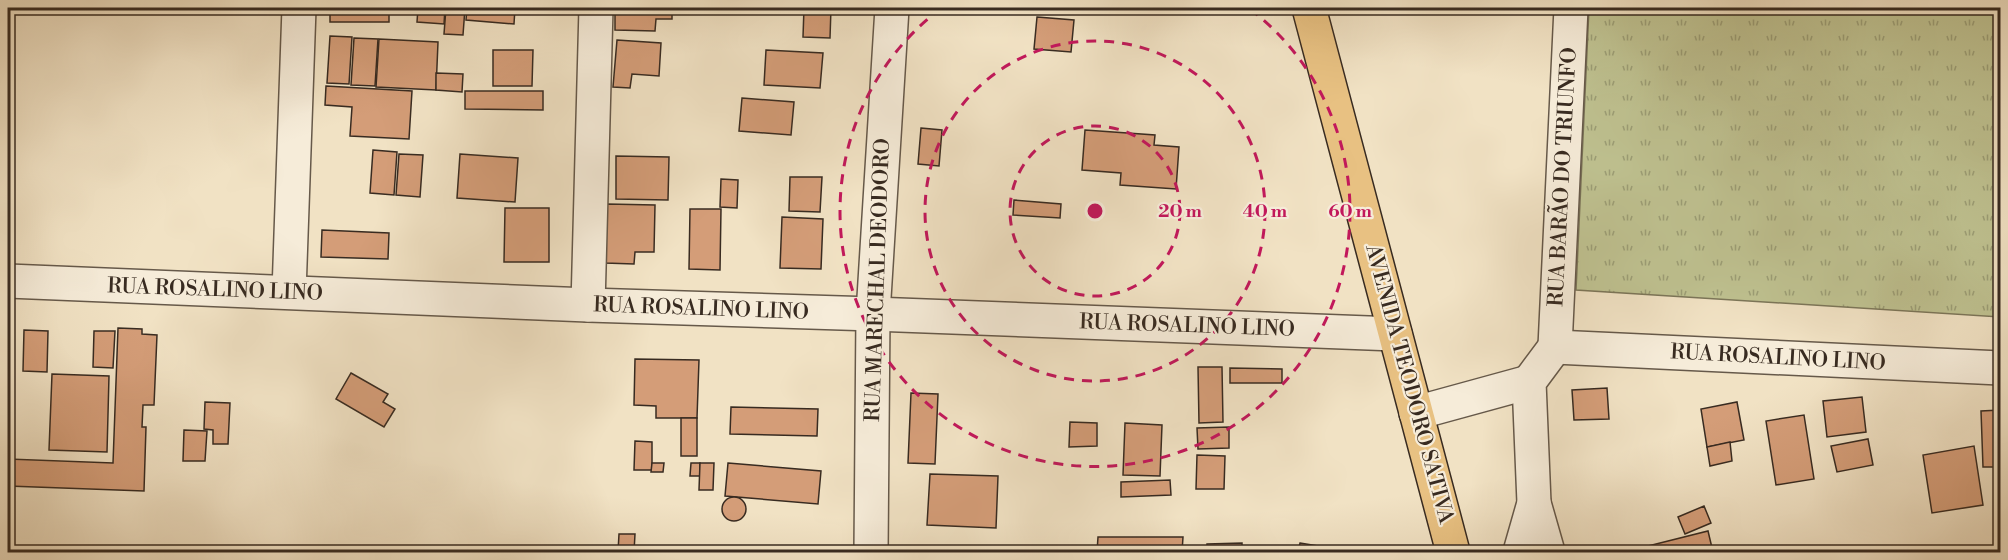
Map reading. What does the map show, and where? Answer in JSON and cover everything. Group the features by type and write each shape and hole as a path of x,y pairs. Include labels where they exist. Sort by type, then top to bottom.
{"main road":[{"name":"AVENIDA TEODORO SATIVA","path":"1309,8 1453,552"}],"street":[{"path":"289,292 299,8"},
{"path":"588,305 596,8"},
{"name":"RUA MARECHAL DEODORO","path":"871,552 873,314 892,8"},
{"name":"RUA BARÃO DO TRIUNFO","path":"1555,347 1570,8"},
{"name":"RUA ROSALINO LINO","path":"8,281 588,305 1395,334"},
{"path":"1416,413 1529,382 1555,347"},
{"name":"RUA ROSALINO LINO","path":"1555,347 2001,368"},
{"path":"1529,382 1534,503 1548,552"},
{"path":"1520,552 1534,503"}],"green space":[{"path":"1589,8 2000,8 2000,317 1576,290"}],"building":[{"path":"330,8 389,8 389,22 330,22"},
{"path":"418,8 445,8 444,24 417,22"},
{"path":"446,8 465,8 463,35 444,34"},
{"path":"467,8 515,8 514,24 466,20"},
{"path":"615,8 672,8 672,19 656,19 655,31 615,30"},
{"path":"804,8 831,8 830,38 803,37"},
{"path":"1037,17 1074,20 1071,52 1034,49"},
{"path":"330,36 352,37 349,84 327,83"},
{"path":"354,38 378,39 375,86 351,85"},
{"path":"379,39 438,42 436,90 376,87"},
{"path":"617,40 661,43 659,76 632,74 630,88 613,87"},
{"path":"493,50 533,50 532,86 493,86"},
{"path":"766,50 823,53 820,88 764,85"},
{"path":"436,73 463,74 462,92 436,90"},
{"path":"326,86 412,91 409,139 350,136 352,107 325,105"},
{"path":"465,91 543,91 543,110 465,109"},
{"path":"742,98 794,102 791,135 739,131"},
{"path":"921,128 942,130 939,166 918,164"},
{"path":"1085,130 1155,135 1154,145 1179,147 1176,189 1120,185 1121,173 1082,170"},
{"path":"373,150 397,152 394,195 370,193"},
{"path":"399,154 423,155 420,197 396,195"},
{"path":"460,154 518,158 515,202 457,198"},
{"path":"616,156 669,157 668,200 616,199"},
{"path":"790,177 822,177 820,212 789,211"},
{"path":"721,179 738,180 737,208 720,207"},
{"path":"1014,200 1061,204 1060,218 1013,215"},
{"path":"607,204 655,205 654,252 635,252 634,264 605,263"},
{"path":"505,208 549,208 549,262 504,262"},
{"path":"690,209 721,209 720,270 689,269"},
{"path":"782,217 823,219 821,269 780,268"},
{"path":"322,230 389,233 388,259 321,257"},
{"path":"118,328 142,329 142,334 157,335 154,405 143,405 142,427 146,427 144,491 8,486 8,459 113,463"},
{"path":"24,330 48,331 47,372 23,371"},
{"path":"94,331 115,331 113,368 93,367"},
{"path":"635,359 699,360 697,418 656,418 656,406 634,405"},
{"path":"1198,367 1222,367 1223,422 1199,423"},
{"path":"1230,368 1282,369 1282,383 1230,383"},
{"path":"351,373 388,394 383,402 395,409 384,427 336,399"},
{"path":"52,374 109,376 107,452 49,450"},
{"path":"1607,388 1609,419 1574,420 1572,390"},
{"path":"911,393 938,394 935,464 908,463"},
{"path":"1862,397 1866,432 1827,437 1823,401"},
{"path":"205,402 230,403 228,444 213,444 213,430 204,429"},
{"path":"1737,402 1744,440 1707,447 1701,409"},
{"path":"731,407 818,409 817,436 730,434"},
{"path":"2000,410 2000,467 1983,467 1981,411"},
{"path":"1804,415 1814,479 1776,485 1766,421"},
{"path":"681,418 697,418 697,456 681,456"},
{"path":"1070,422 1097,423 1097,446 1069,447"},
{"path":"1125,423 1162,425 1160,476 1123,475"},
{"path":"1229,427 1229,448 1198,449 1197,428"},
{"path":"184,430 207,431 205,461 183,461"},
{"path":"1868,439 1873,465 1837,472 1831,446"},
{"path":"635,441 652,442 652,470 634,470"},
{"path":"1730,442 1732,461 1710,466 1707,447"},
{"path":"1974,446 1983,505 1932,513 1923,455"},
{"path":"1197,455 1225,456 1224,489 1196,489"},
{"path":"652,463 664,463 663,472 651,472"},
{"path":"691,463 700,463 700,476 690,476"},
{"path":"700,463 714,463 713,490 699,490"},
{"path":"728,463 821,471 818,504 725,496"},
{"path":"930,474 998,476 996,528 927,525"},
{"path":"1170,480 1171,495 1121,497 1121,482"},
{"path":"734,497 742,501 746,509 742,517 734,521 726,517 722,509 726,501"},
{"path":"1704,506 1711,523 1685,534 1678,517"},
{"path":"1708,531 1713,552 1637,552 1636,549"},
{"path":"619,534 635,534 634,552 618,552"},
{"path":"1098,537 1183,537 1182,552 1097,552"},
{"path":"1242,543 1242,552 1207,552 1207,544"},
{"path":"1300,543 1325,547 1324,552 1298,552"}]}
